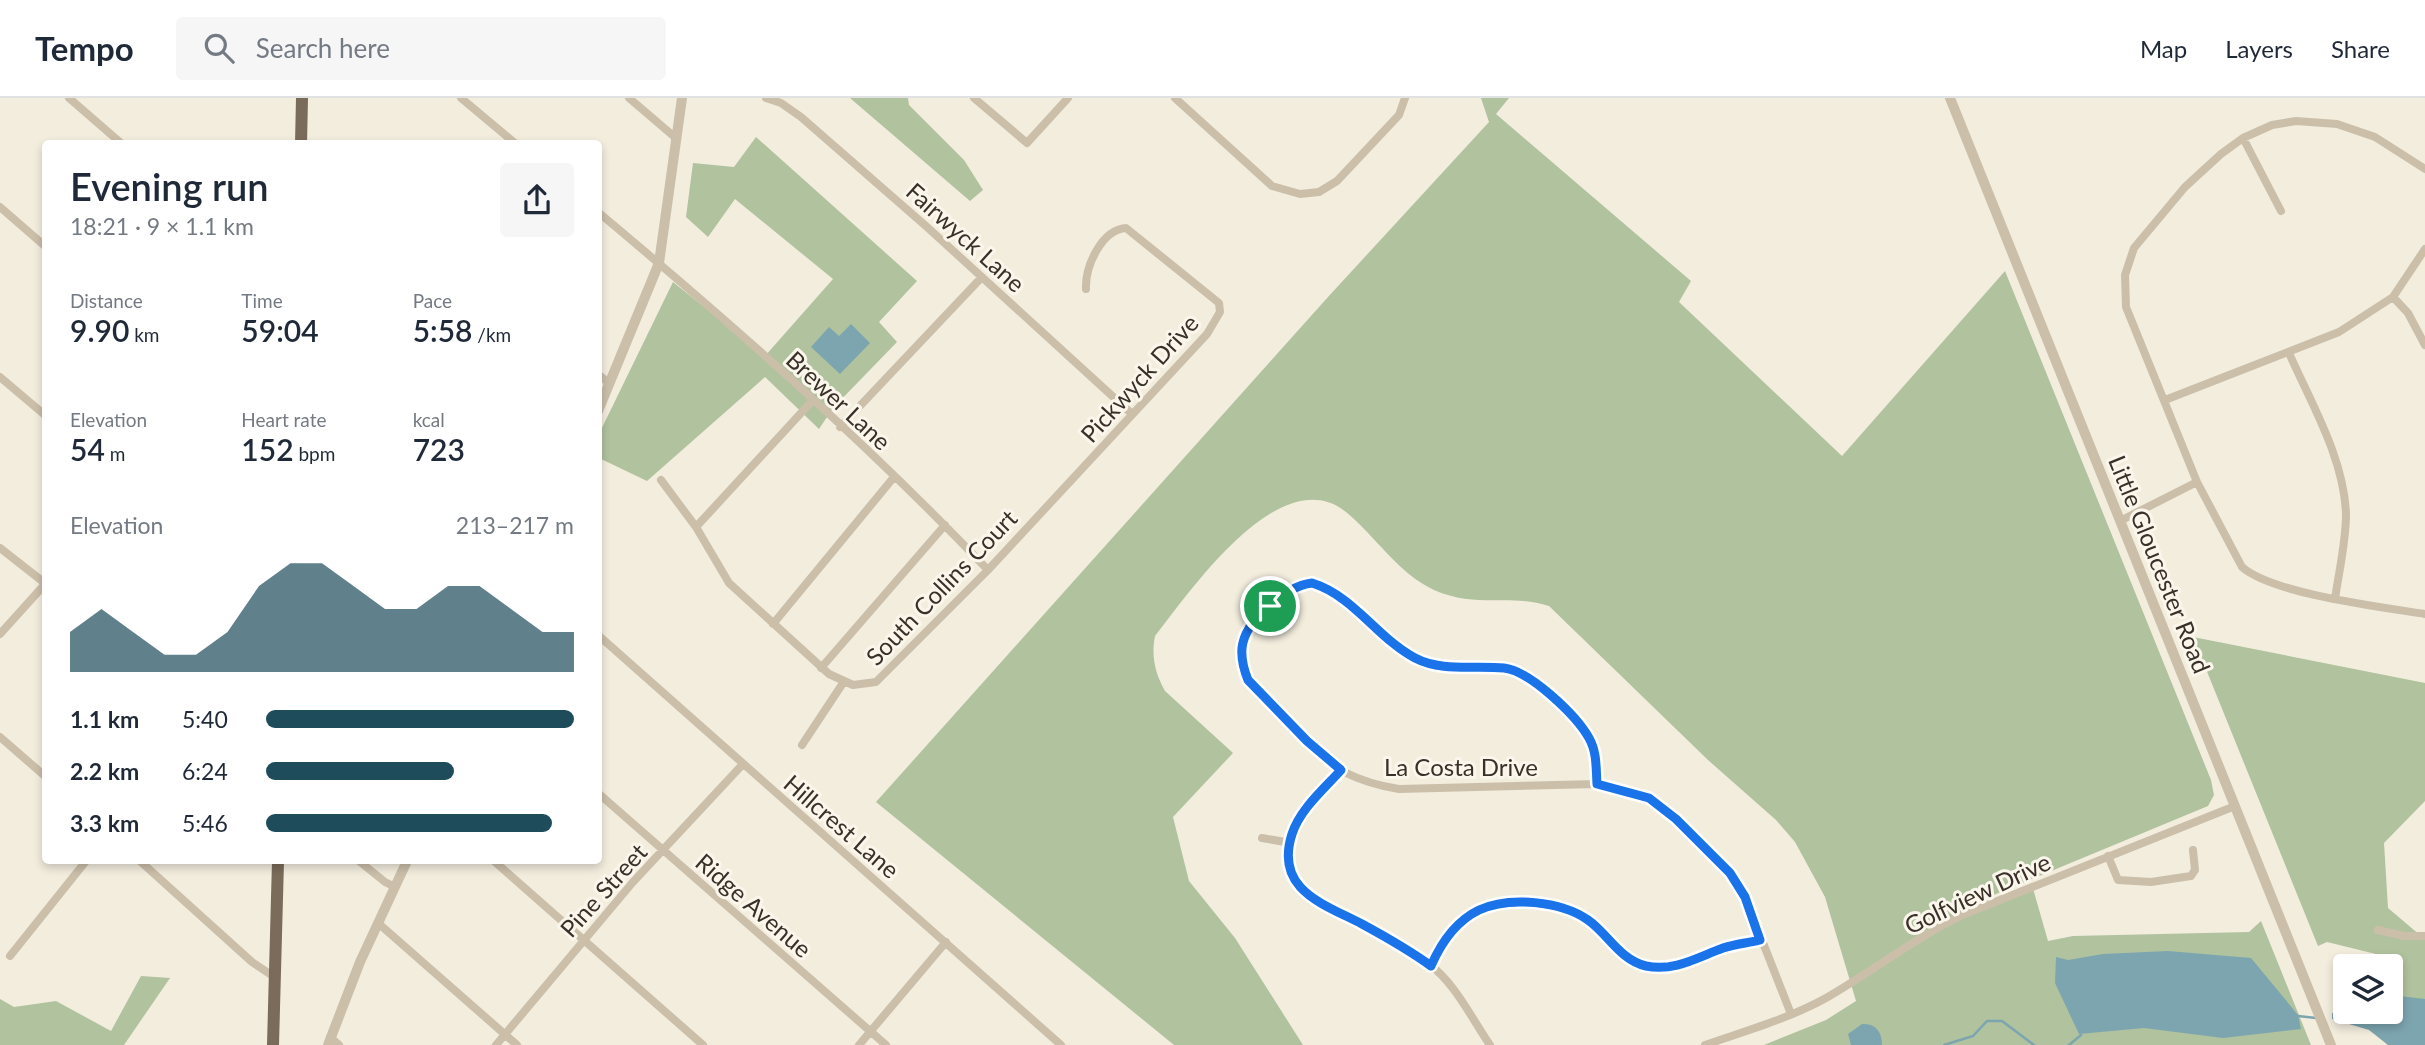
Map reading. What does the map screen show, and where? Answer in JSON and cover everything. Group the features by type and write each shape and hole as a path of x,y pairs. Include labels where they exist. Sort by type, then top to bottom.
{"main road":[{"path":"300,140 302,98"},
{"path":"274,1045 278,864"}],"street":[{"path":"69,98 117,140"},
{"path":"461,98 511,140"},
{"path":"629,98 677,139"},
{"path":"602,402 659,263 682,98"},
{"name":"Fairwyck Lane","path":"766,98 781,103 801,117 1132,414"},
{"path":"974,98 1027,143 1068,98"},
{"path":"1175,98 1272,186 1300,194 1319,192 1337,181 1399,115 1405,98"},
{"name":"Little Gloucester Road","path":"1950,98 2331,1045"},
{"path":"2425,169 2375,137 2337,124 2296,121 2272,125 2243,138 2185,187 2134,248 2125,275 2126,307 2197,482 2242,567 2253,577 2334,599 2425,614"},
{"path":"2243,138 2281,211"},
{"path":"0,207 42,244"},
{"name":"Brewer Lane","path":"602,215 813,400 945,525 988,570"},
{"name":"Pickwyck Drive","path":"1079,472 1208,334 1217,320 1219,306 1219,303 1133,231 1122,228 1104,241 1087,269 1086,289"},
{"path":"2165,400 2339,332 2393,296 2425,249"},
{"path":"840,427 982,277"},
{"path":"2393,296 2408,313 2425,345"},
{"path":"2289,353 2334,458 2343,489 2346,515 2334,599"},
{"path":"0,376 42,413"},
{"path":"602,377 610,384"},
{"path":"696,527 813,400"},
{"name":"South Collins Court","path":"802,745 843,683 864,685 876,682 988,570 1079,472"},
{"path":"773,624 894,477"},
{"path":"661,480 696,527 729,583 821,668 843,683"},
{"path":"2120,521 2197,482"},
{"path":"821,668 945,525"},
{"path":"0,548 42,582"},
{"name":"La Costa Drive","path":"1597,784 1595,755 1589,737 1555,700 1526,675 1508,668 1428,664 1412,657 1324,587 1312,583 1300,584 1270,606 1249,628 1242,647 1244,668 1257,689 1307,741 1341,770 1371,784 1399,789 1597,784 1649,798 1676,819 1730,873 1745,897 1791,1014"},
{"path":"0,634 42,587"},
{"name":"Hillcrest Lane","path":"602,639 1061,1045"},
{"path":"0,738 42,774"},
{"name":"Pine Street","path":"496,1045 584,940 743,764"},
{"path":"1341,770 1312,801 1293,833 1289,868 1295,881 1308,895 1333,912 1401,945 1431,966 1490,1045"},
{"name":"Ridge Avenue","path":"602,797 886,1045"},
{"name":"Golfview Drive","path":"1705,1045 1791,1014 1826,997 1940,926 2235,806"},
{"path":"1262,838 1291,843"},
{"path":"2108,856 2118,880 2151,882 2191,876 2195,870 2193,850"},
{"path":"10,956 84,864"},
{"path":"143,864 242,953 276,978"},
{"path":"362,864 384,883 395,887"},
{"path":"339,1045 329,1041 406,864"},
{"path":"497,864 703,1045"},
{"path":"1431,966 1441,945 1467,918 1489,906 1516,904 1565,909 1586,918 1616,948 1647,966 1685,964 1724,948 1760,940"},
{"path":"378,923 517,1045"},
{"path":"2378,930 2404,936 2425,936"},
{"path":"859,1045 946,942"}],"green space":[{"path":"850,98 908,98 909,105 964,160 983,190 970,201"},
{"path":"1481,98 1509,98 1496,114 1691,281 1679,302 1842,456 2005,271 2211,780 2214,795 2208,806 1962,908 1965,914 2032,885 2048,941 2073,936 2249,932 2261,921 2311,1045 1764,1045 1826,1020 1856,1001 1825,897 1795,842 1776,820 1708,760 1549,606 1535,602 1465,599 1434,590 1409,574 1346,512 1320,500 1293,503 1266,517 1238,538 1190,591 1155,636 1153,650 1156,671 1165,691 1233,753 1173,817 1189,881 1235,938 1303,1045 1174,1045 876,802 1328,297 1489,122"},
{"path":"756,137 917,281 879,322 897,342 833,408 819,429 765,377 647,481 602,459 602,428 673,282 765,356 833,279 735,199 708,237 686,217 693,163 734,167"},
{"path":"2193,637 2425,683 2425,801 2384,843 2388,908 2421,936 2425,933 2425,1009 2403,1004 2403,954 2376,954 2327,942 2318,946"},
{"path":"141,976 170,978 124,1045 0,1045 0,999 14,1007 56,1001 111,1031"}],"water":[{"path":"851,324 870,343 840,374 811,347 829,327 839,336"},
{"path":"2168,951 2251,958 2298,1015 2301,1029 2223,1038 2144,1028 2079,1034 2055,983 2056,957 2068,960 2103,954"},
{"path":"2403,996 2425,999 2425,1045 2388,1045 2369,1030 2349,1024 2403,1024"},
{"path":"1862,1024 1877,1029 1882,1045 1851,1045 1848,1034"}],"waterway":[{"path":"2298,1016 2316,1018"},
{"path":"1944,1045 1973,1036 1987,1021 2002,1021 2034,1045"},
{"path":"2069,1045 2081,1035"}],"route":[{"path":"1312,583 1324,587 1348,603 1412,657 1428,664 1508,668 1526,675 1555,700 1589,737 1595,755 1597,784 1649,798 1676,819 1730,873 1745,897 1760,940 1724,948 1685,964 1647,966 1635,962 1616,948 1586,918 1565,909 1540,904 1489,906 1467,918 1448,936 1431,966 1401,945 1333,912 1308,895 1295,881 1289,868 1293,833 1312,801 1341,770 1307,741 1248,680 1242,647 1249,628 1270,606 1300,584 1312,583"}]}
